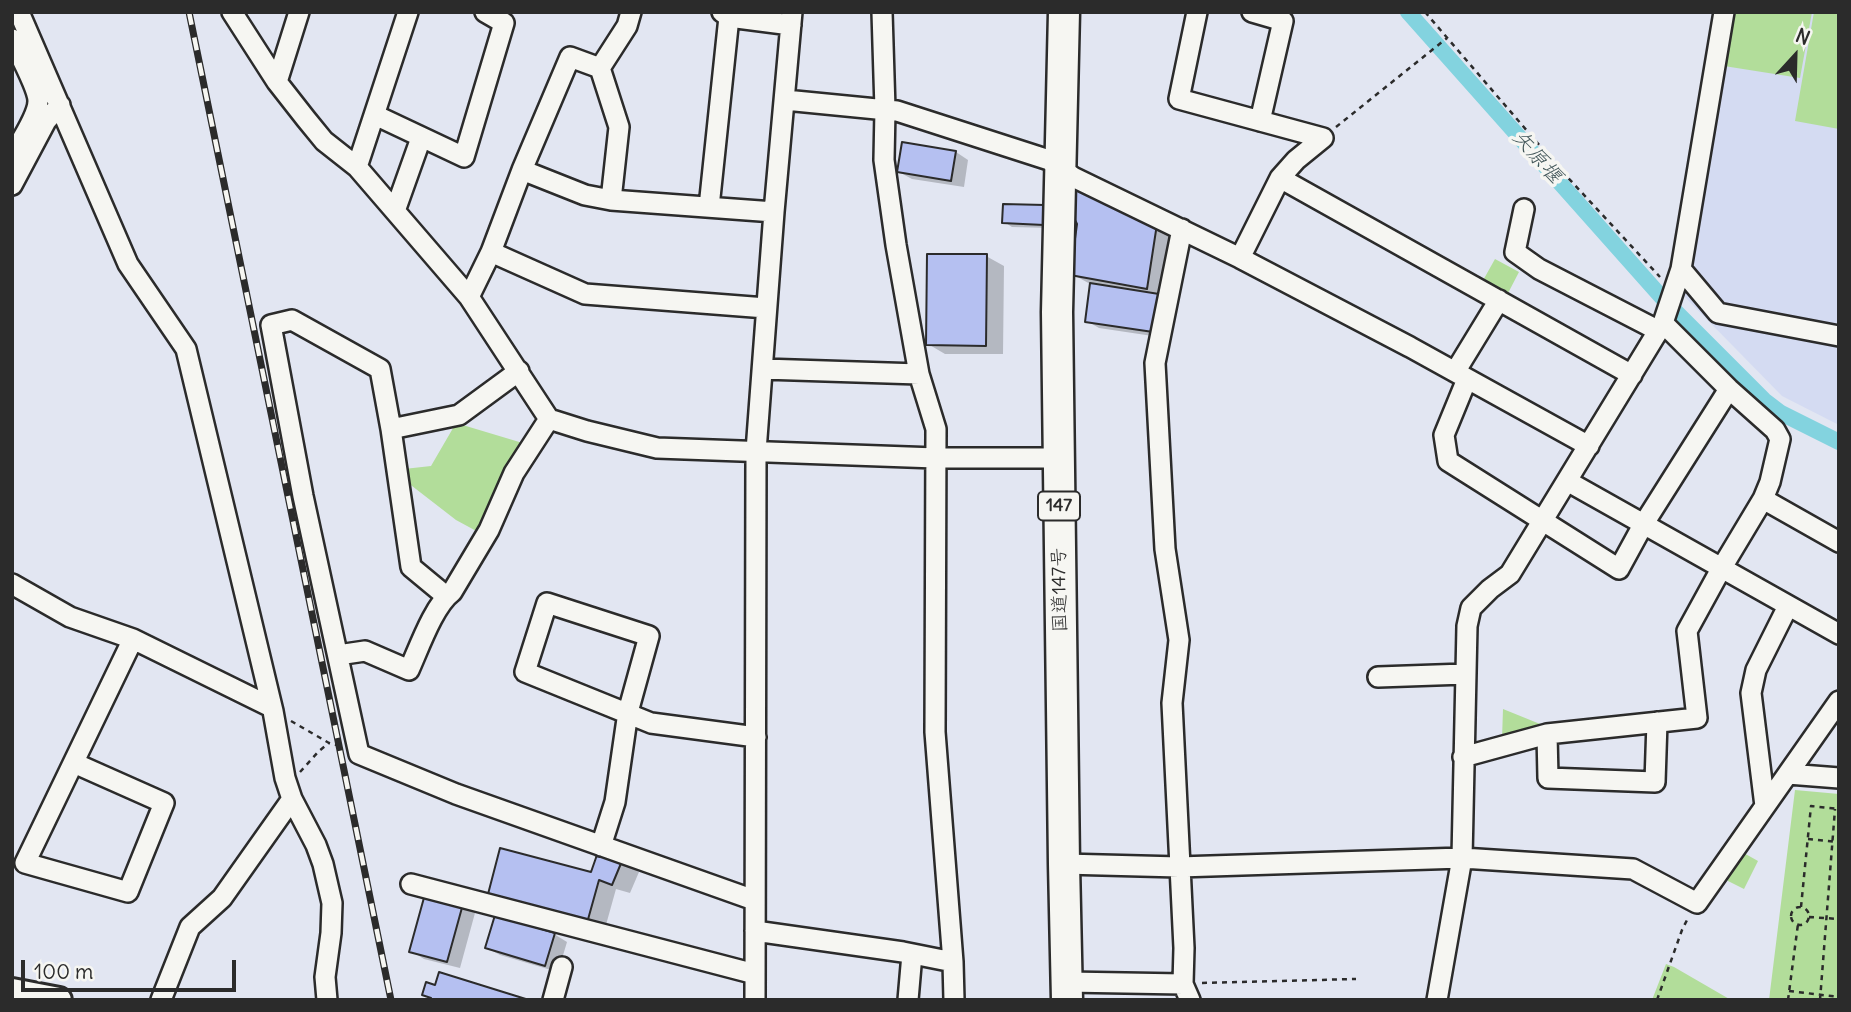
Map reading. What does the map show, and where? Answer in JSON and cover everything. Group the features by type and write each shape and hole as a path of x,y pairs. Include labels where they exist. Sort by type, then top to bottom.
{"highway":[{"name":"国道147号","path":"1063,12 1057,312 1067,991"}],"main road":[{"path":"12,991 59,1000"}],"street":[{"path":"19,12 128,264 186,349 290,792 316,845 332,903 325,977 327,1000"},
{"path":"232,12 276,82 324,141 357,167 469,298 550,419 587,432 657,448 936,458 1058,458"},
{"path":"276,82 299,12"},
{"path":"357,167 408,12"},
{"path":"600,68 627,26 631,12"},
{"path":"881,12 884,160 919,374 936,429 935,732 954,1000"},
{"path":"1197,12 1179,99 1323,138"},
{"path":"1252,12 1283,21 1260,121"},
{"path":"1437,1000 1462,858 1466,626 1471,608 1510,574 1661,327 1681,269 1724,12"},
{"path":"375,115 464,158 504,23 489,13"},
{"path":"709,207 725,14 792,18 755,451 755,1000"},
{"path":"12,40 36,92 40,117 12,185"},
{"path":"469,298 491,252 570,57 600,68"},
{"path":"600,68 619,127 611,200"},
{"path":"785,100 897,111 1049,160 1073,177 1240,258 1410,347 1589,446"},
{"path":"12,156 40,117 60,105"},
{"path":"395,211 421,138"},
{"path":"1240,258 1280,178 1296,160 1323,138"},
{"path":"522,170 585,195 611,200 774,212"},
{"path":"1280,178 1632,375"},
{"path":"1463,757 1547,734 1696,718 1687,631 1763,499 1770,482 1780,439 1775,429 1661,327 1539,269 1515,252 1524,209"},
{"path":"1067,991 1187,992 1172,703 1179,640 1165,549 1155,363 1182,229"},
{"path":"491,252 585,295 766,308"},
{"path":"1681,269 1718,313 1839,335"},
{"path":"1499,300 1461,376 1444,435 1448,461 1619,569 1643,525 1729,388"},
{"path":"446,596 411,568 380,369 292,320 271,325 303,496 359,754 456,794 754,900"},
{"path":"763,369 919,374"},
{"path":"391,429 459,415 519,372"},
{"path":"338,655 365,652 409,670 435,615 483,541 514,473 550,419"},
{"path":"1567,481 1839,634"},
{"path":"1763,499 1839,542"},
{"path":"12,584 70,617 133,639 272,709"},
{"path":"601,846 615,802 628,712 649,636 547,603 525,672 628,712 651,723 756,737"},
{"path":"1765,806 1751,693 1756,670 1788,606"},
{"path":"74,763 164,803 128,892 25,863 133,639"},
{"path":"1378,677 1465,674"},
{"path":"1064,864 1179,867 1462,858 1633,869 1698,903 1839,701"},
{"path":"1547,734 1548,778 1655,782 1657,722"},
{"path":"1788,774 1839,778"},
{"path":"161,1000 190,927 222,898 290,792"},
{"path":"411,884 754,974"},
{"path":"755,931 953,962"},
{"path":"908,1000 912,954"},
{"path":"553,1000 562,967"}],"path":[{"path":"1425,12 1559,168 1674,293"},
{"path":"1323,138 1447,38"},
{"path":"272,709 330,743 359,754"},
{"path":"290,792 318,751 330,743"},
{"path":"1801,907 1811,806 1837,809 1832,841 1820,1000"},
{"path":"1808,839 1839,842"},
{"path":"1657,1000 1682,930 1698,903"},
{"path":"1801,907 1806,909 1809,917"},
{"path":"1798,924 1792,916 1793,911 1801,907"},
{"path":"1809,917 1839,919"},
{"path":"1798,924 1805,923 1809,917"},
{"path":"1788,1000 1798,924"},
{"path":"1187,992 1263,980 1356,979"},
{"path":"1789,991 1839,997"},
{"path":"1693,1000 1707,1000"}],"shaded area":[{"path":"1731,12 1839,12 1839,425 1782,396 1683,295"}],"green space":[{"path":"1734,12 1812,12 1800,78 1724,66"},
{"path":"1814,12 1839,12 1839,129 1795,121"},
{"path":"1495,259 1519,272 1506,297 1481,284"},
{"path":"456,423 526,444 506,469 491,500 480,533 456,520 403,479 404,469 431,466"},
{"path":"1503,709 1545,726 1502,739"},
{"path":"1795,790 1839,794 1839,1000 1769,1000"},
{"path":"1742,852 1758,861 1744,889 1728,881 1725,874"},
{"path":"1666,964 1674,967 1731,1000 1652,1000"}],"building":[{"path":"902,142 956,151 951,181 897,172"},
{"path":"1075,188 1157,224 1147,289 1070,275 1077,224 1073,216"},
{"path":"1003,204 1045,205 1044,225 1002,223"},
{"path":"927,254 987,254 986,346 926,345"},
{"path":"1090,283 1159,294 1153,332 1085,322"},
{"path":"500,848 591,872 598,852 622,861 612,885 599,880 587,923 487,898"},
{"path":"425,894 463,904 447,962 409,952"},
{"path":"495,915 555,933 545,966 485,948"},
{"path":"439,972 529,1000 431,1000 422,995 426,982 435,985"}],"waterway":[{"name":"矢原堰","path":"1408,12 1665,301"},
{"path":"12,23 24,48"},
{"name":"矢原堰","path":"1673,309 1764,400 1781,413 1839,442"}],"railway":[{"path":"189,12 391,1000"}]}
